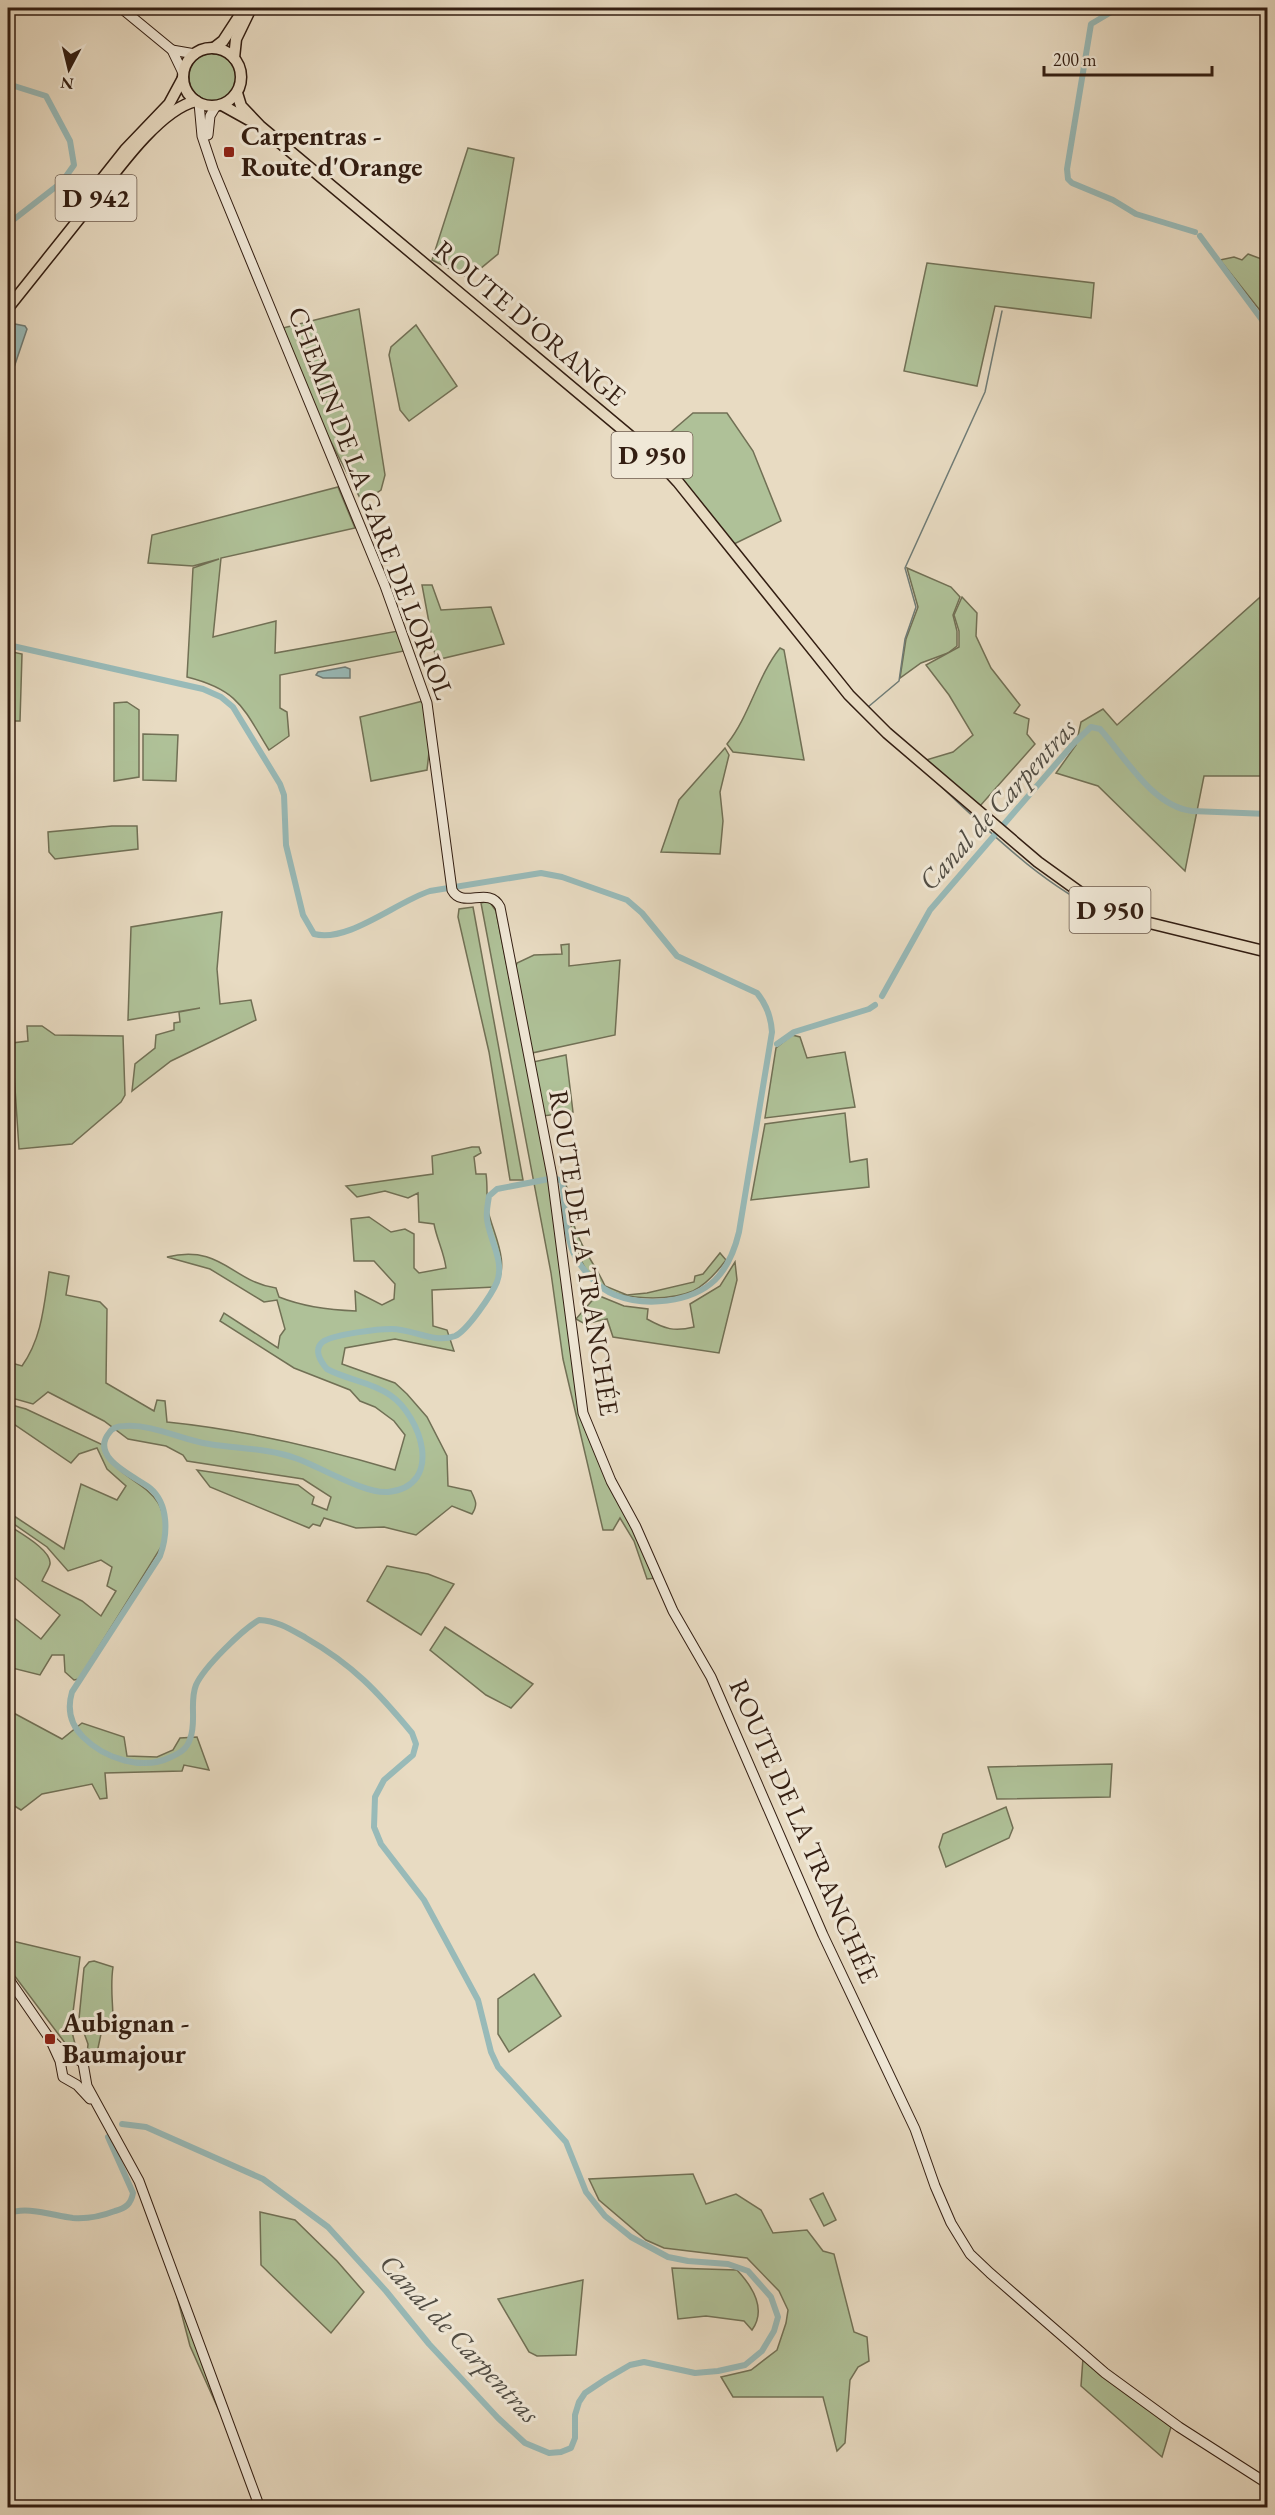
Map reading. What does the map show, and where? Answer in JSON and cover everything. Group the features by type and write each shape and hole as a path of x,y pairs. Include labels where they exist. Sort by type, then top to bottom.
{"main road":[{"path":"8,296 125,150 169,104 189,59 195,54 214,48 230,31 244,8"},
{"path":"234,58 236,39 251,8"},
{"path":"214,48 225,51 234,58 240,67 242,77 237,93 219,106"},
{"path":"182,78 188,93 197,102"},
{"name":"ROUTE D'ORANGE","path":"237,93 241,106 260,126 654,456 678,482 849,695 868,715 1016,844 1088,898 1133,919 1268,952"},
{"name":"D 950","path":"197,102 219,106"},
{"name":"D 942","path":"8,308 138,145 170,115 186,105 197,102"},
{"name":"ROUTE D'ORANGE","path":"219,106 260,126"}],"street":[{"path":"122,8 172,50 195,54"},
{"path":"172,50 182,78"},
{"name":"CHEMIN DE LA GARE DE LORIOL","path":"197,102 202,136 385,586 427,703 452,887 459,897 493,898 500,907 529,1058"},
{"name":"CHEMIN DE LA GARE DE LORIOL","path":"207,149 209,121 219,106"},
{"name":"ROUTE DE LA TRANCHÉE","path":"529,1058 552,1179 579,1391 589,1429 611,1481 636,1527 673,1611 711,1677 823,1935 915,2128 942,2205 955,2231 970,2254 990,2273 1105,2373 1179,2427 1268,2484"},
{"path":"8,1978 50,2039 71,2059"},
{"path":"50,2039 63,2076 73,2082 100,2110"},
{"path":"62,2068 65,2062 71,2059 77,2059 83,2063 84,2075 100,2110 125,2151 139,2181 260,2508"},
{"path":"73,2082 84,2075"}],"green space":[{"path":"208,53 218,53 230,60 237,72 237,82 230,94 218,101 208,101 193,90 189,82 189,72 200,57"},
{"path":"468,148 514,158 498,254 469,278 432,260"},
{"path":"1248,254 1267,261 1266,318 1220,260 1234,257 1242,260"},
{"path":"927,263 1094,283 1091,318 995,306 977,386 904,371"},
{"path":"359,309 385,475 381,490 369,498 360,498 315,411 283,328"},
{"path":"416,325 457,386 409,421 400,410 389,355 391,347"},
{"path":"693,413 727,413 753,451 781,521 734,544 675,470 651,449"},
{"path":"338,487 355,528 221,558 213,637 276,621 275,653 398,631 404,651 280,675 280,708 287,712 289,736 269,750 238,703 218,688 187,677 193,568 219,559 193,566 148,563 152,535"},
{"path":"907,568 951,587 960,597 953,615 957,631 957,646 948,653 921,663 900,678 906,639 918,607"},
{"path":"422,585 432,585 441,610 491,607 504,644 436,660"},
{"path":"1267,591 1267,776 1204,776 1185,871 1098,786 1056,773 1076,745 1081,722 1103,709 1117,725"},
{"path":"962,597 977,613 976,636 991,668 1020,705 1014,713 1029,719 1027,734 1035,744 980,806 926,760 953,752 973,735 949,695 926,665 959,647 959,631 954,615"},
{"path":"780,648 784,650 804,760 733,752 727,744 742,721 765,671"},
{"path":"8,651 22,654 20,721 8,721"},
{"path":"423,701 431,735 427,770 371,781 360,717"},
{"path":"127,702 139,710 139,777 114,781 114,703"},
{"path":"143,734 178,735 176,781 143,780"},
{"path":"725,748 729,755 720,792 723,821 720,854 661,852 679,800"},
{"path":"137,826 138,849 55,859 49,852 48,832"},
{"path":"489,901 496,911 550,1183 577,1391 656,1578 647,1579 634,1541 620,1518 613,1530 603,1530 563,1359 551,1273 481,903"},
{"path":"473,907 523,1180 510,1180 489,1052 458,917 459,909"},
{"path":"222,912 217,969 220,1004 251,1000 256,1020 171,1061 132,1091 135,1064 155,1048 156,1035 174,1030 174,1023 180,1022 179,1012 200,1008 128,1020 131,927"},
{"path":"569,944 569,966 620,960 615,1035 532,1053 515,969 517,963 534,955 562,954 561,945"},
{"path":"27,1026 42,1026 55,1035 123,1036 125,1095 121,1102 72,1144 19,1149 12,1043 28,1041"},
{"path":"792,1035 800,1037 807,1058 845,1052 855,1107 765,1118 776,1048"},
{"path":"566,1055 573,1112 543,1116 533,1062"},
{"path":"845,1113 850,1162 867,1159 869,1187 751,1200 765,1124"},
{"path":"479,1147 481,1153 474,1157 476,1174 486,1174 488,1211 500,1250 502,1269 495,1287 432,1290 433,1326 447,1330 454,1351 395,1339 345,1348 342,1364 395,1383 427,1417 447,1456 448,1486 471,1491 476,1503 472,1514 452,1506 416,1535 384,1527 356,1528 324,1518 320,1526 313,1524 309,1528 210,1487 197,1470 298,1485 314,1497 312,1504 327,1510 331,1497 303,1479 187,1461 183,1455 166,1446 128,1439 104,1421 48,1392 33,1404 8,1397 8,1362 22,1366 29,1355 44,1309 49,1272 69,1276 66,1295 100,1302 107,1309 106,1383 154,1411 157,1400 165,1401 167,1422 282,1440 395,1470 405,1435 394,1421 375,1407 360,1401 350,1390 294,1368 220,1321 224,1313 278,1348 280,1336 285,1329 277,1300 264,1302 210,1269 167,1257 186,1254 214,1260 248,1279 276,1288 279,1297 307,1306 356,1311 355,1291 382,1305 394,1299 395,1284 374,1261 354,1261 351,1219 369,1217 391,1232 405,1229 414,1234 414,1268 419,1273 446,1268 444,1257 434,1224 419,1222 418,1193 408,1198 385,1191 357,1197 346,1186 433,1174 432,1156"},
{"path":"566,1183 574,1227 605,1286 627,1295 647,1293 694,1282 695,1276 703,1274 720,1253 726,1260 703,1285 693,1291 672,1297 632,1297 609,1290 593,1279 579,1255 571,1228"},
{"path":"735,1262 737,1280 719,1353 613,1337 607,1319 585,1324 576,1319 597,1295 624,1306 648,1309 647,1319 665,1327 681,1329 694,1327 690,1304 720,1286"},
{"path":"8,1404 26,1409 103,1445 110,1460 120,1471 153,1496 160,1507 164,1523 163,1544 79,1679 74,1680 65,1672 64,1655 52,1655 40,1675 8,1667 8,1613 41,1639 60,1615 8,1572 8,1525 46,1553 50,1564 42,1581 82,1601 101,1616 116,1591 107,1586 112,1567 101,1560 68,1571 47,1547 8,1520 8,1512 64,1549 81,1484 117,1500 126,1486 107,1469 97,1448 79,1454 71,1463 8,1420"},
{"path":"387,1566 428,1574 454,1584 421,1635 367,1601"},
{"path":"445,1627 533,1684 511,1708 486,1695 430,1650"},
{"path":"8,1710 62,1739 82,1723 124,1737 127,1756 157,1757 173,1750 180,1738 197,1737 209,1770 184,1765 182,1771 105,1773 107,1798 100,1799 92,1784 42,1794 21,1810 8,1802"},
{"path":"1112,1764 1110,1797 997,1799 988,1767"},
{"path":"1006,1807 1013,1828 1009,1838 946,1867 939,1847 943,1834"},
{"path":"8,1940 80,1957 71,2028 75,2044 71,2051 8,1967"},
{"path":"94,1961 113,1967 113,2021 104,2020 95,2062 87,2055 88,2044 79,2019 84,1968 89,1962"},
{"path":"534,1974 561,2016 509,2052 498,2034 498,1999"},
{"path":"693,2174 706,2204 736,2194 761,2210 773,2233 807,2230 823,2251 834,2254 854,2332 867,2337 869,2361 858,2367 850,2380 845,2443 837,2451 823,2397 733,2397 721,2377 751,2370 777,2350 788,2310 779,2291 747,2258 664,2248 646,2240 599,2200 589,2179"},
{"path":"823,2193 836,2220 824,2226 810,2199"},
{"path":"260,2212 295,2220 337,2261 364,2292 331,2333 261,2265"},
{"path":"672,2268 737,2270 748,2283 758,2306 756,2322 752,2330 744,2321 706,2316 678,2319"},
{"path":"583,2280 576,2355 537,2356 529,2352 498,2299"},
{"path":"175,2289 220,2413 190,2346"},
{"path":"1083,2358 1171,2427 1162,2457 1081,2386"}],"water":[{"path":"15,324 25,326 27,329 8,385 8,331"},
{"path":"345,667 350,669 350,678 323,678 316,675 318,672"}],"waterway":[{"name":"Canal de Carpentras","path":"1118,8 1091,24 1067,169 1068,179 1072,183 1113,200 1136,214 1195,232"},
{"name":"Canal de Carpentras","path":"8,84 46,96 70,141 74,165 62,182 8,224"},
{"name":"Canal de Carpentras","path":"1200,236 1268,328"},
{"path":"868,707 899,681 905,639 916,607 905,568 985,392 1002,311"},
{"name":"Canal de Carpentras","path":"8,645 203,689 221,697 233,707 280,784 284,795 286,845 303,915 314,934 342,933 430,891 541,873 562,877 627,900 642,913 677,956 757,993 768,1011 772,1032 739,1232 724,1269 705,1288 681,1298 653,1302 627,1299 604,1289 583,1269 572,1250 562,1181 554,1178 497,1189 489,1196 488,1227 498,1258 499,1274 485,1303 460,1333 447,1338 439,1338 400,1330 377,1330 338,1336 320,1344 318,1352 327,1369 390,1395 411,1418 422,1449 422,1464 417,1477 406,1487 388,1492 367,1489 285,1455 199,1442 146,1427 123,1426 110,1431 104,1442 109,1458 150,1488 161,1502 165,1520 163,1547 160,1556 72,1692 70,1704 72,1722 83,1737 113,1757 137,1763 149,1763 171,1757 183,1750 190,1739 193,1726 194,1692 200,1677 224,1649 259,1620 278,1624 306,1638 338,1658 364,1680 412,1733 416,1744 413,1755 384,1780 375,1797 374,1827 381,1844 424,1900 478,2000 491,2052 498,2067 566,2142 586,2192 605,2216 631,2237 668,2257 728,2264 748,2271 771,2297 778,2317 774,2331 762,2351 745,2365 695,2373 644,2362 630,2365 585,2393 575,2415 575,2438 571,2448 549,2453 525,2443 498,2418 429,2344 386,2291 328,2227 263,2179 146,2127 122,2124"},
{"path":"814,660 820,668"},
{"path":"850,704 860,713"},
{"name":"Canal de Carpentras","path":"882,996 930,910 1074,743 1091,727 1100,729 1140,779 1164,800 1178,807 1192,811 1268,814"},
{"path":"934,780 1015,854 1059,887 1106,914"},
{"name":"Canal de Carpentras","path":"777,1044 794,1032 869,1009 875,1005"},
{"name":"Canal de Carpentras","path":"8,2214 31,2211 84,2218 125,2207 133,2193 108,2137"}],"place":[{"name":"Carpentras - Route d'Orange","path":"229,152"},
{"name":"Aubignan - Baumajour","path":"50,2039"}]}
